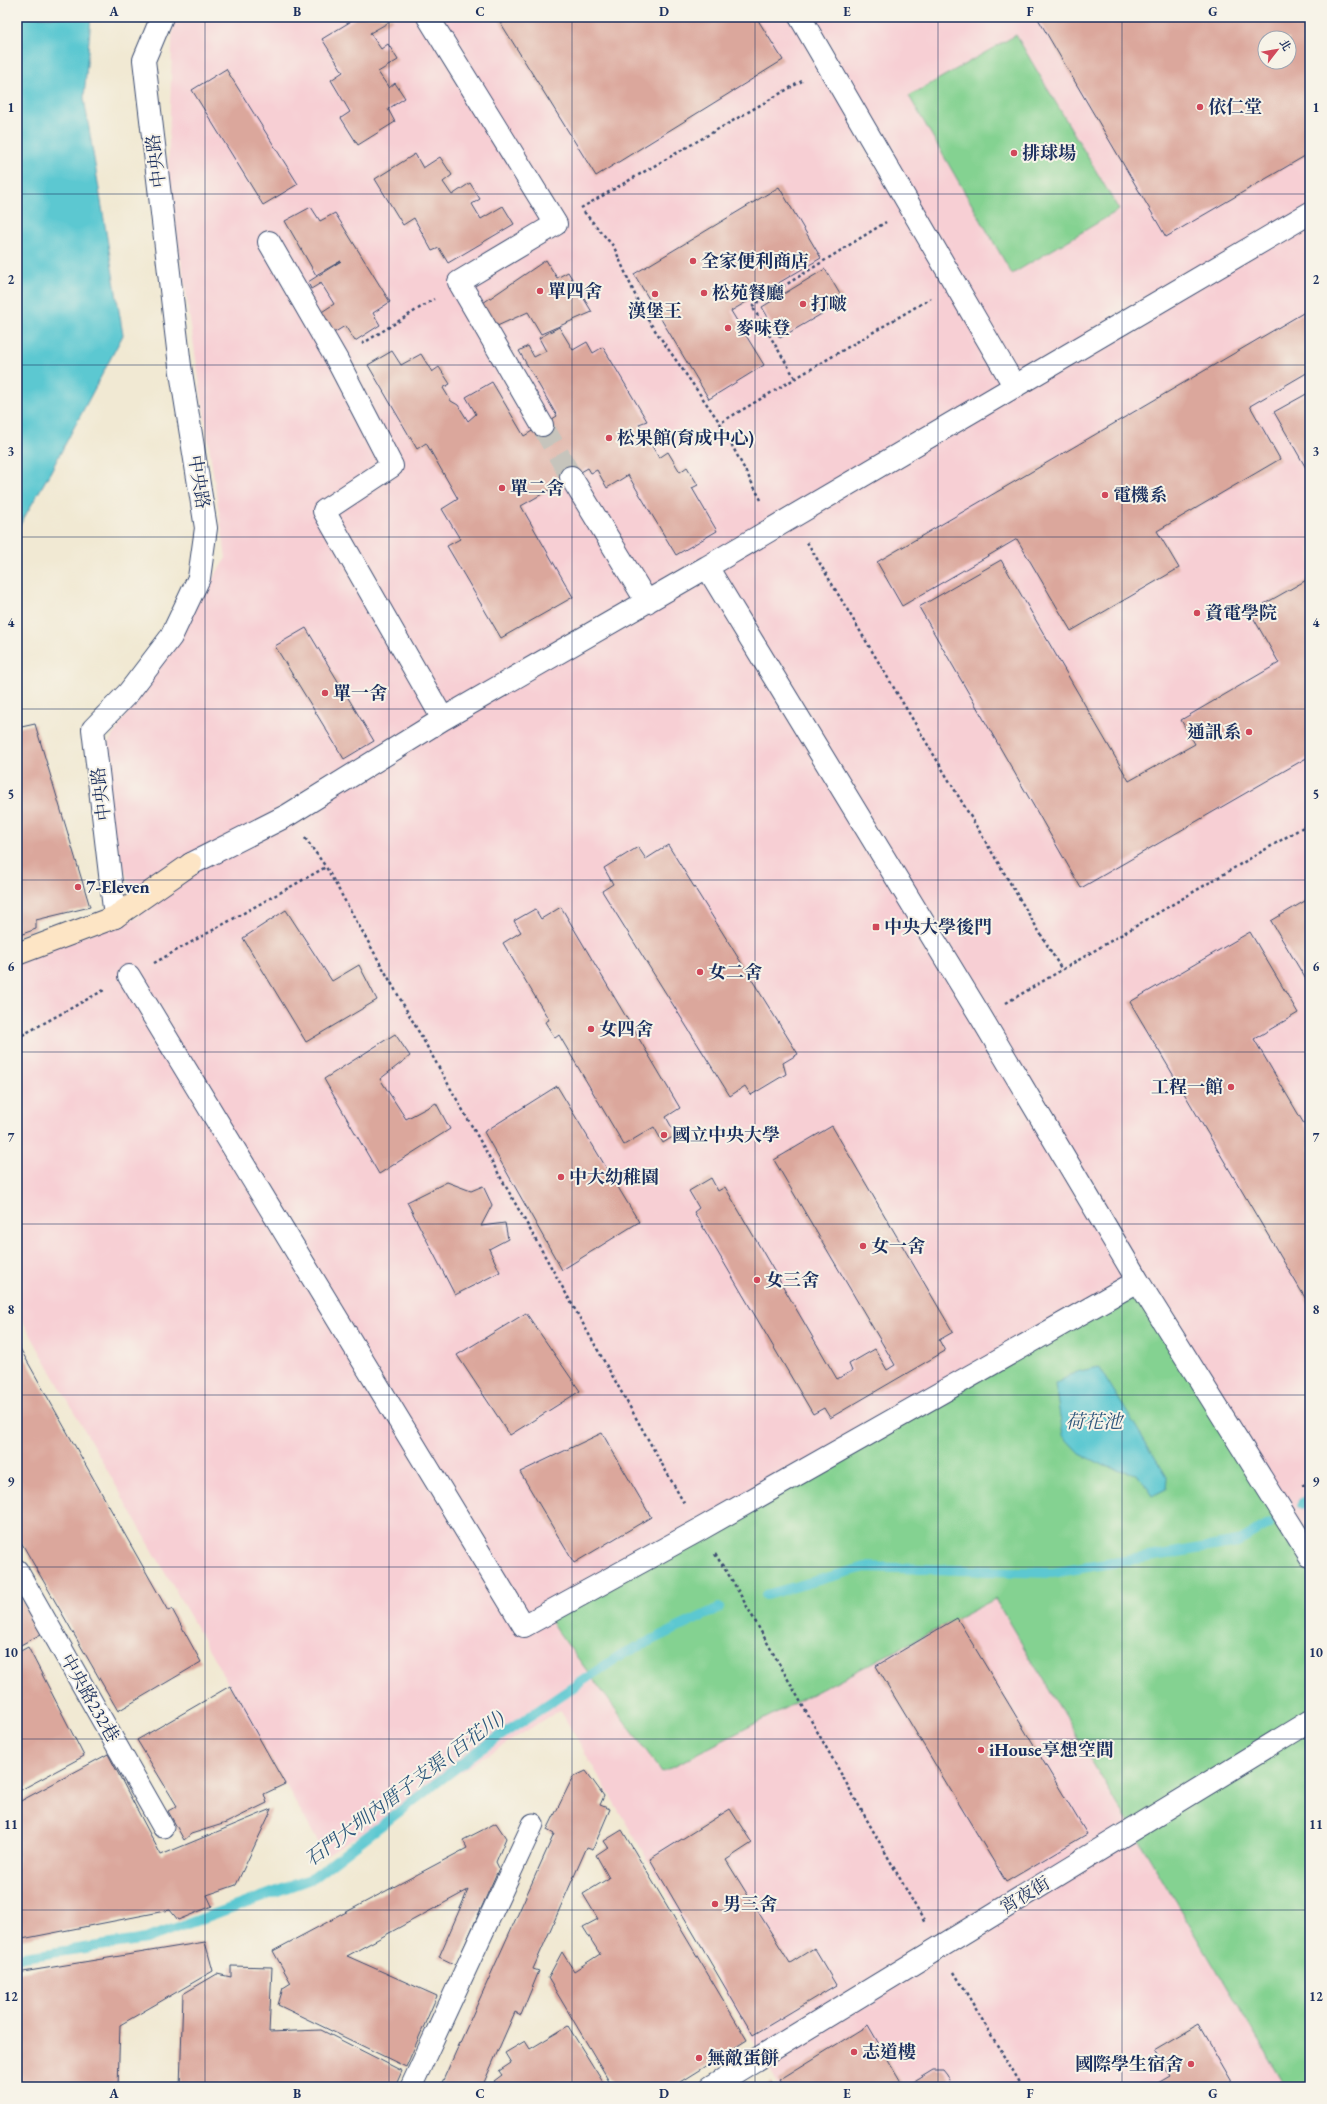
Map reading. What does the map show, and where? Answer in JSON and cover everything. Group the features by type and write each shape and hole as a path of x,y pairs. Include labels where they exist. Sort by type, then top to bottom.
{"street":[{"name":"中央路","path":"115,917 93,729 129,692 171,637 198,578 206,528 180,366 144,60 162,17"},
{"path":"428,17 556,224 460,282 542,425"},
{"path":"800,17 1015,386"},
{"path":"17,954 115,917 191,864 288,815 443,719 707,567 1310,213"},
{"path":"269,242 337,360 392,466 324,511 443,719"},
{"path":"571,477 647,602"},
{"path":"707,567 981,1017 1138,1281 1310,1556"},
{"path":"129,976 524,1626 699,1530 1138,1281"},
{"name":"宵夜街","path":"711,2087 1310,1721"}],"lane":[{"name":"中央路232巷","path":"17,1570 163,1827"},
{"path":"411,2087 533,1824"}],"path":[{"path":"556,224 581,208 828,66"},
{"path":"795,378 752,306 910,207"},
{"path":"581,208 614,247 643,313 720,423 784,522 1062,970"},
{"path":"337,360 460,282"},
{"path":"720,423 955,284"},
{"path":"288,815 326,867 699,1530 732,1580 939,1947 1022,2087"},
{"path":"981,1017 1310,823"},
{"path":"17,1038 326,867"}],"shaded area":[{"name":"國立中央大學","path":"173,17 1310,17 1310,2087 780,2087 560,1710 326,1856 17,1311 17,959 139,917 93,767 226,558 168,174"}],"green space":[{"name":"排球場","path":"1016,35 1119,210 1012,274 909,96"},
{"path":"1138,1281 1310,1562 1310,2087 1286,2087 995,1599 662,1772 545,1614"}],"water":[{"path":"17,17 91,17 84,98 123,335 51,471 17,530"},
{"name":"荷花池","path":"1099,1367 1167,1477 1166,1489 1152,1496 1137,1474 1104,1466 1080,1454 1063,1436 1055,1384 1076,1372"}],"building":[{"path":"358,17 391,17 393,20 370,33 381,49 388,44 398,60 378,72 389,88 395,83 405,98 388,109 395,122 358,145 341,118 350,112 331,80 343,72 322,39"},
{"path":"497,17 756,17 783,60 596,176"},
{"name":"依仁堂","path":"1037,17 1310,17 1310,153 1166,237"},
{"path":"226,69 298,184 263,205 192,90"},
{"path":"415,154 423,168 440,157 452,175 443,182 452,195 470,183 480,199 472,204 481,219 503,206 514,224 448,263 439,248 432,251 414,218 403,225 375,179"},
{"name":"松苑餐廳","path":"779,187 821,258 731,311 764,365 709,399 634,274"},
{"path":"311,207 320,221 335,213 390,302 373,313 380,325 355,341 345,326 327,337 314,317 334,304 321,283 311,289 308,282 341,261 316,275 285,221"},
{"name":"單四舍","path":"546,260 557,278 568,272 592,312 541,334 528,312 495,327 480,305"},
{"name":"打啵","path":"825,269 844,301 780,338 762,307"},
{"name":"電機系","path":"1310,309 1310,371 1250,406 1280,459 1157,531 1179,568 1071,631 1017,539 902,606 877,562"},
{"name":"單二舍","path":"559,327 573,350 587,342 593,353 603,347 647,421 639,424 659,458 668,452 680,472 687,467 698,485 692,488 717,531 676,555 628,475 607,488 597,470 591,473 588,468 521,506 573,597 501,638 447,546 460,539 442,509 458,499 426,443 417,449 368,365 392,351 401,365 421,354 432,372 439,367 450,384 443,388 451,401 458,405 468,421 476,414 466,397 492,382 524,436 557,416 519,351 528,346 534,357 546,351 539,338"},
{"path":"1310,392 1310,475 1274,412"},
{"name":"通訊系","path":"1001,560 1129,781 1195,744 1181,720 1279,663 1250,612 1310,578 1310,756 1081,888 919,607"},
{"name":"單一舍","path":"306,628 374,741 344,759 275,646"},
{"path":"35,724 90,907 36,920 36,929 17,936 17,728"},
{"name":"女二舍","path":"668,845 798,1054 783,1063 786,1074 751,1095 745,1086 730,1096 602,891 613,884 604,868 638,847 646,859"},
{"path":"1310,898 1310,986 1271,921"},
{"name":"女四舍","path":"561,907 680,1108 666,1117 676,1135 663,1143 654,1127 624,1145 559,1035 555,1038 545,1022 549,1020 503,943 521,932 514,921 535,909 541,919"},
{"path":"286,910 332,981 359,965 377,1000 306,1042 243,938"},
{"name":"工程一館","path":"1250,932 1298,1013 1254,1039 1310,1134 1310,1306 1130,1002"},
{"path":"395,1034 410,1056 380,1079 406,1119 436,1103 450,1129 379,1174 324,1079"},
{"name":"中大幼稚園","path":"557,1086 639,1222 562,1270 484,1132"},
{"path":"832,1126 953,1332 939,1340 945,1351 830,1418 824,1408 813,1414 694,1212 699,1208 689,1191 711,1178 718,1191 725,1187 837,1379 852,1371 849,1364 875,1349 887,1370 895,1365 774,1160"},
{"path":"447,1182 471,1191 483,1186 492,1205 481,1226 505,1223 508,1239 489,1249 500,1272 455,1295 407,1202"},
{"path":"526,1313 580,1391 510,1435 457,1355"},
{"path":"17,1343 168,1611 172,1609 201,1662 118,1711 17,1535"},
{"path":"602,1433 651,1517 574,1563 520,1472"},
{"path":"17,1592 41,1634 17,1647"},
{"name":"iHouse享想空間","path":"957,1618 1087,1834 1006,1882 876,1666"},
{"path":"28,1647 84,1756 17,1792 17,1653"},
{"path":"230,1686 285,1784 264,1794 267,1803 226,1823 191,1834 184,1840 168,1811 177,1806 137,1740"},
{"path":"108,1754 161,1855 272,1809 236,1885 207,1895 212,1906 178,1920 170,1910 17,1940 17,1803"},
{"path":"586,1771 604,1796 600,1805 610,1809 593,1849 587,1847 533,1969 539,1971 521,2015 515,2012 482,2087 440,2087 554,1834 547,1830 573,1777"},
{"name":"男三舍","path":"730,1809 752,1843 726,1860 790,1963 814,1948 836,1985 753,2035 650,1859"},
{"path":"496,1823 506,1838 496,1862 499,1868 456,1965 439,1957 468,1890 347,1956 437,1996 406,2067 278,2005 283,1988 291,1983 273,1951 467,1848 463,1840"},
{"path":"622,1830 747,2040 672,2087 613,2087 548,1978 562,1952 574,1971 600,1954 583,1927 598,1919 583,1894 609,1878 596,1855 608,1847 604,1841"},
{"path":"205,1942 213,1971 120,2025 118,2087 17,2087 17,1973"},
{"path":"231,1966 272,1967 269,2032 321,2030 402,2071 395,2087 180,2087 183,1994 217,1974 231,1977"},
{"name":"志道樓","path":"868,2025 904,2087 783,2087 779,2080"},
{"name":"國際學生宿舍","path":"1198,2025 1234,2087 1151,2087 1170,2076 1154,2051"},
{"path":"568,2026 606,2087 498,2087 494,2081 502,2075 499,2071 511,2063 505,2053 525,2041 530,2049"},
{"name":"志道樓","path":"934,2070 943,2070 947,2075 950,2081 946,2087 906,2087"},
{"path":"771,2082 773,2087 763,2087"}],"waterway":[{"name":"石門大圳內厝子支渠 (百花川)","path":"1302,1504 1310,1500"},
{"name":"石門大圳內厝子支渠 (百花川)","path":"766,1595 865,1567 1052,1573 1238,1542 1269,1524"},
{"name":"石門大圳內厝子支渠 (百花川)","path":"17,1958 146,1939 313,1878 478,1751 621,1655 719,1608"}],"tunnel":[{"path":"542,425 571,477"}],"place":[{"name":"依仁堂","path":"1200,107"},
{"name":"排球場","path":"1014,153"},
{"name":"全家便利商店","path":"693,261"},
{"name":"單四舍","path":"540,291"},
{"name":"松苑餐廳","path":"704,293"},
{"name":"漢堡王","path":"655,294"},
{"name":"打啵","path":"803,304"},
{"name":"麥味登","path":"728,328"},
{"name":"松果館(育成中心)","path":"609,438"},
{"name":"單二舍","path":"502,488"},
{"name":"電機系","path":"1105,495"},
{"name":"資電學院","path":"1197,613"},
{"name":"單一舍","path":"325,693"},
{"name":"通訊系","path":"1249,732"},
{"name":"7-Eleven","path":"78,887"},
{"name":"中央大學後門","path":"876,927"},
{"name":"女二舍","path":"700,972"},
{"name":"女四舍","path":"591,1029"},
{"name":"工程一館","path":"1231,1087"},
{"name":"國立中央大學","path":"664,1135"},
{"name":"中大幼稚園","path":"561,1177"},
{"name":"女一舍","path":"863,1246"},
{"name":"女三舍","path":"757,1280"},
{"name":"iHouse享想空間","path":"981,1750"},
{"name":"男三舍","path":"715,1904"},
{"name":"志道樓","path":"854,2052"},
{"name":"無敵蛋餅","path":"699,2058"},
{"name":"國際學生宿舍","path":"1191,2064"}]}
